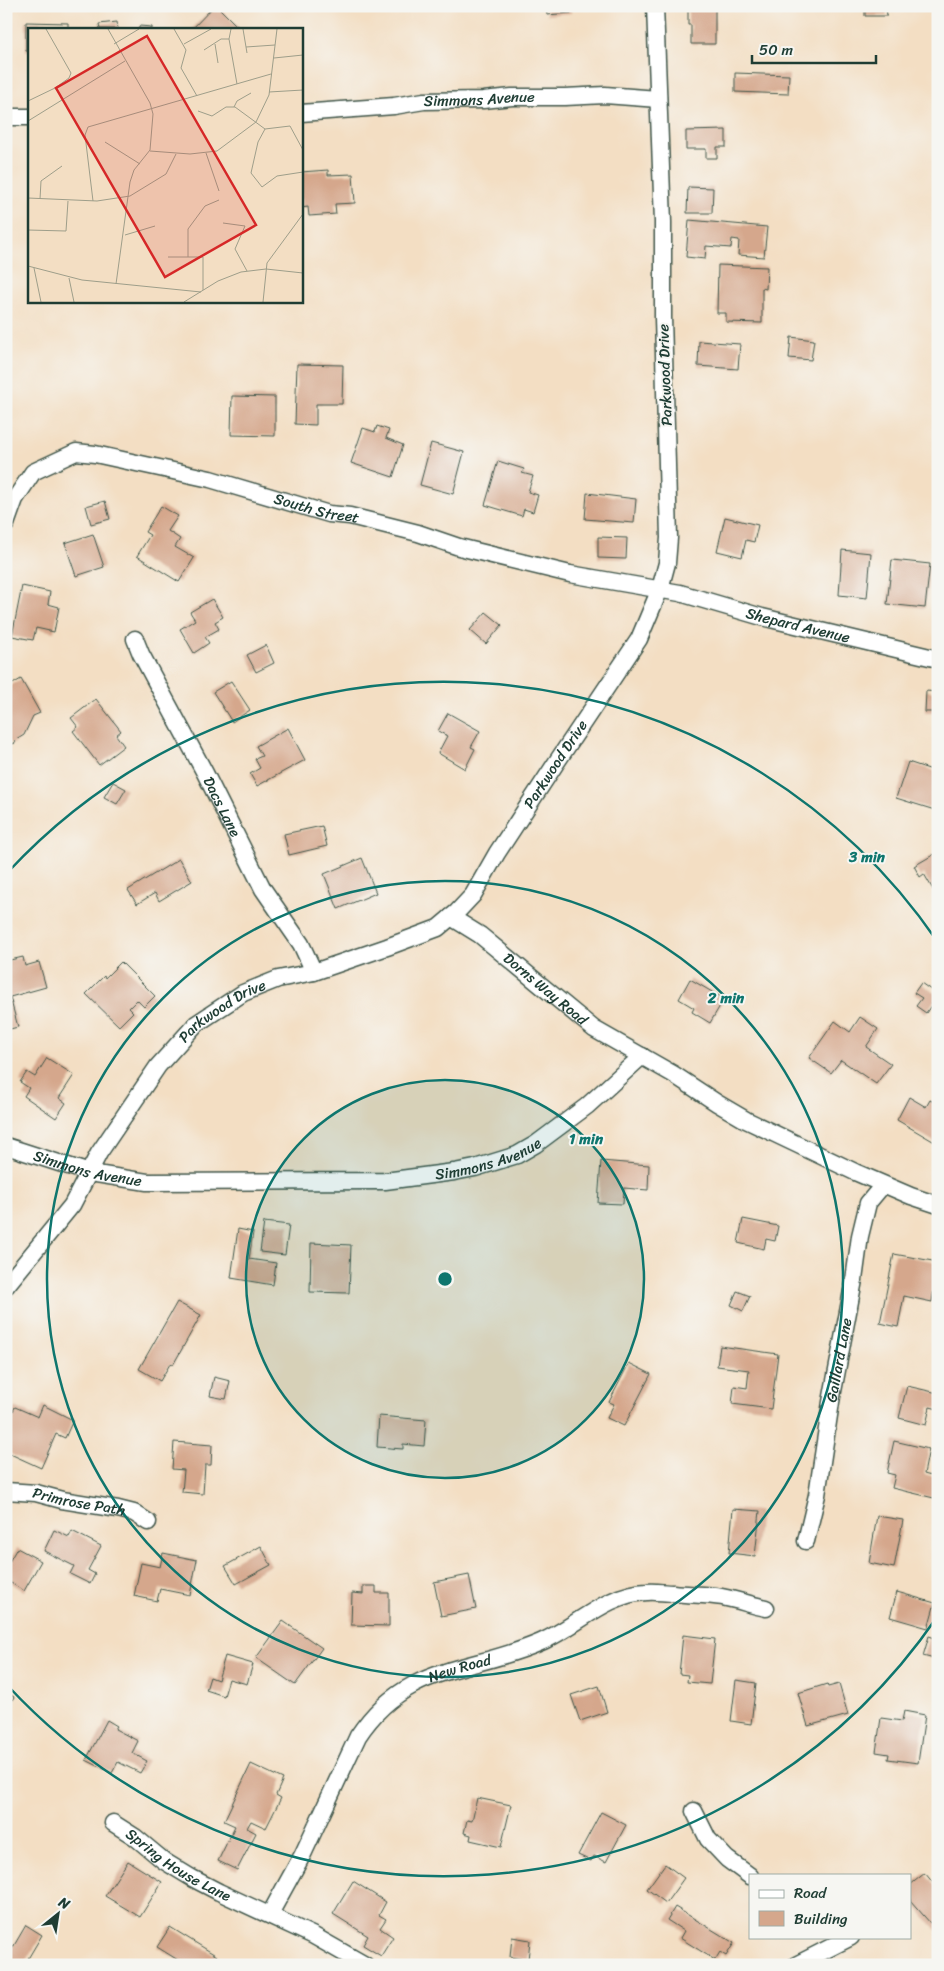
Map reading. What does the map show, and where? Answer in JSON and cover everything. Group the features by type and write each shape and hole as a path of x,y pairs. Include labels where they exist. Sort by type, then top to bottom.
{"street":[{"name":"Parkwood Drive","path":"6,1286 72,1205 90,1174 99,1153 158,1066 196,1024 242,993 278,979 314,972 413,938 438,928 451,917 473,894 497,853 639,640 660,589 667,563 669,538 663,317 663,222 655,6"},
{"name":"Simmons Avenue","path":"302,113 394,106 424,100 483,100 512,97 605,95 658,99"},
{"path":"6,117 28,117"},
{"name":"South Street","path":"6,524 15,499 33,472 76,452 95,454 210,479 328,514 350,516 570,574 660,589"},
{"name":"Shepard Avenue","path":"660,589 762,617 938,659"},
{"name":"Dacs Lane","path":"136,639 141,654 206,773 263,889 301,944 314,972"},
{"name":"Dorns Way Road","path":"451,917 480,935 594,1029 642,1056"},
{"name":"Simmons Avenue","path":"6,1146 90,1174 148,1182 386,1181 475,1168 517,1155 536,1144 587,1106 642,1056"},
{"path":"642,1056 746,1120 883,1185 938,1205"},
{"name":"Gaillard Lane","path":"806,1541 816,1495 860,1236 868,1203 883,1185"},
{"name":"Primrose Path","path":"6,1491 36,1493 62,1500 118,1509 134,1513 148,1522"},
{"name":"New Road","path":"270,1914 303,1854 358,1736 367,1722 392,1698 415,1684 448,1670 510,1655 543,1641 603,1606 632,1594 646,1592 720,1597 766,1608"},
{"path":"694,1811 708,1839 727,1859 749,1875"},
{"name":"Spring House Lane","path":"113,1823 135,1837 164,1861 218,1892 270,1914 365,1965"},
{"path":"796,1965 849,1938"}],"building":[{"path":"214,6 217,6 239,28 193,28"},
{"path":"546,6 571,6 571,13 547,15"},
{"path":"688,6 715,6 715,44 691,44"},
{"path":"865,6 886,6 887,16 865,16"},
{"path":"26,22 68,23 68,28 28,28 28,51 26,51"},
{"path":"117,22 118,28 100,28 99,24"},
{"path":"139,26 152,27 152,28 139,28"},
{"path":"735,73 789,75 788,94 735,92"},
{"path":"726,130 726,147 717,147 717,158 706,158 706,149 686,149 686,131"},
{"path":"328,170 328,175 353,174 355,203 335,204 336,214 309,216 308,207 302,208 302,172"},
{"path":"688,187 713,188 712,213 687,213"},
{"path":"689,220 767,227 764,257 738,255 739,240 732,239 731,248 706,246 705,259 686,257"},
{"path":"718,265 767,267 766,289 762,288 762,323 726,322 726,313 717,313"},
{"path":"791,337 814,340 811,360 789,358"},
{"path":"699,341 740,344 738,369 698,366"},
{"path":"297,364 343,365 342,404 316,404 316,425 295,424"},
{"path":"232,396 275,397 275,436 231,435"},
{"path":"377,426 389,430 386,438 403,445 393,477 351,463 363,428 375,432"},
{"path":"431,443 464,452 453,494 420,485"},
{"path":"498,461 524,469 522,473 533,476 528,492 538,495 533,512 524,509 522,516 485,505"},
{"path":"587,493 636,499 634,523 585,519"},
{"path":"105,501 110,519 91,524 86,506"},
{"path":"161,506 178,516 168,531 180,539 175,547 194,558 179,582 137,556 150,535 145,532"},
{"path":"725,517 758,525 754,542 746,540 742,557 717,551"},
{"path":"93,534 104,567 76,576 65,543"},
{"path":"598,537 627,538 626,559 598,558"},
{"path":"842,550 871,553 867,598 839,595"},
{"path":"892,560 930,564 925,608 887,604"},
{"path":"22,586 50,592 48,604 59,607 54,632 36,628 33,640 12,636"},
{"path":"212,599 223,617 215,622 219,629 205,637 209,643 194,653 180,629 195,620 190,612"},
{"path":"486,612 502,625 486,644 470,630"},
{"path":"266,645 274,663 256,672 247,655"},
{"path":"21,679 40,713 33,716 24,735 16,740 14,744 10,742 6,746 6,688"},
{"path":"231,681 250,710 232,722 213,692"},
{"path":"926,691 938,692 938,712 925,712"},
{"path":"96,699 121,731 116,735 124,746 99,765 73,731 78,727 71,718"},
{"path":"448,713 480,731 471,747 475,749 465,769 438,753 447,736 438,731"},
{"path":"288,728 305,760 257,786 250,774 260,768 255,759 262,756 256,746"},
{"path":"908,762 938,772 938,811 896,798"},
{"path":"113,782 126,789 117,804 104,797"},
{"path":"322,826 327,846 289,855 284,834"},
{"path":"938,852 938,898 924,874 920,877 914,866"},
{"path":"362,858 376,893 338,909 324,874"},
{"path":"179,859 192,881 159,901 155,893 137,904 128,890"},
{"path":"23,957 25,966 39,962 46,987 10,997 18,1027 6,1030 6,961"},
{"path":"121,962 155,996 144,1007 137,1000 129,1008 133,1012 119,1026 86,994"},
{"path":"690,979 724,999 710,1023 692,1012 694,1008 679,999"},
{"path":"921,983 938,995 926,1013 916,1006 922,998 914,993"},
{"path":"860,1017 878,1029 866,1047 891,1064 876,1084 841,1060 831,1073 809,1058 835,1021 850,1032"},
{"path":"47,1058 74,1075 59,1098 66,1103 56,1118 24,1096 29,1088 20,1082 27,1072 35,1077"},
{"path":"909,1097 926,1107 930,1100 938,1104 938,1144 897,1120"},
{"path":"601,1161 649,1165 648,1190 624,1188 623,1204 598,1203"},
{"path":"743,1219 778,1226 775,1241 766,1239 764,1249 738,1243"},
{"path":"264,1222 289,1225 285,1255 260,1252"},
{"path":"238,1229 253,1232 249,1259 276,1263 273,1285 231,1278"},
{"path":"311,1243 351,1245 349,1293 310,1292"},
{"path":"894,1254 938,1262 932,1302 904,1296 898,1327 880,1323"},
{"path":"737,1291 750,1296 743,1311 731,1305"},
{"path":"177,1302 201,1315 173,1365 170,1364 160,1381 139,1369"},
{"path":"720,1346 778,1354 771,1409 732,1404 734,1386 747,1388 749,1370 717,1366"},
{"path":"629,1363 651,1374 624,1426 607,1418 614,1404 609,1402"},
{"path":"214,1377 230,1381 226,1399 210,1396"},
{"path":"907,1386 938,1393 938,1409 930,1407 926,1425 899,1418"},
{"path":"43,1405 73,1420 65,1438 56,1434 41,1468 6,1452 6,1446 10,1438 6,1436 6,1425 15,1407 38,1417"},
{"path":"379,1416 426,1420 424,1446 403,1444 403,1449 377,1447"},
{"path":"894,1441 929,1449 924,1474 938,1478 938,1499 892,1488 895,1475 887,1473"},
{"path":"174,1442 212,1445 211,1465 205,1465 203,1494 182,1492 184,1470 172,1469"},
{"path":"733,1509 760,1511 755,1556 729,1553"},
{"path":"877,1516 903,1520 894,1568 869,1563"},
{"path":"54,1530 69,1537 72,1531 101,1546 88,1570 95,1574 90,1584 70,1574 74,1566 44,1551"},
{"path":"261,1546 271,1565 236,1584 225,1566"},
{"path":"17,1548 41,1561 24,1591 6,1580 6,1567"},
{"path":"163,1553 197,1560 190,1595 160,1589 157,1601 134,1596 141,1563 160,1567"},
{"path":"469,1575 476,1609 441,1616 434,1582"},
{"path":"363,1586 376,1586 376,1593 389,1593 389,1626 351,1625 352,1593 363,1594"},
{"path":"897,1592 935,1603 928,1628 890,1617"},
{"path":"283,1621 322,1648 295,1685 256,1658"},
{"path":"683,1635 715,1639 710,1684 687,1682 688,1675 679,1674"},
{"path":"929,1636 938,1639 938,1660 923,1656"},
{"path":"225,1656 253,1664 247,1684 229,1679 224,1696 206,1690 210,1677 218,1680"},
{"path":"736,1680 756,1683 751,1724 731,1721"},
{"path":"827,1684 828,1687 839,1684 848,1715 808,1726 798,1693"},
{"path":"599,1686 607,1712 580,1721 571,1695"},
{"path":"6,1692 14,1697 6,1710"},
{"path":"904,1711 925,1715 918,1763 888,1759 889,1754 876,1752 881,1718 902,1721"},
{"path":"107,1720 117,1726 115,1729 138,1741 132,1753 147,1761 140,1773 118,1762 112,1773 86,1760"},
{"path":"251,1764 283,1779 276,1795 281,1798 266,1828 251,1821 247,1828 256,1833 237,1870 218,1861 235,1826 224,1821"},
{"path":"477,1798 511,1805 501,1847 470,1840 471,1835 464,1833 467,1820 472,1821"},
{"path":"601,1812 626,1825 606,1862 594,1856 591,1861 578,1855"},
{"path":"128,1861 162,1882 140,1917 105,1896"},
{"path":"665,1864 684,1878 666,1903 647,1889"},
{"path":"925,1873 938,1889 938,1932 912,1902 912,1883"},
{"path":"353,1881 386,1902 379,1915 386,1919 380,1928 393,1937 381,1956 363,1945 368,1936 333,1914"},
{"path":"675,1907 734,1943 726,1956 720,1952 715,1960 680,1938 684,1931 667,1920"},
{"path":"26,1925 42,1935 26,1962 31,1965 6,1965 6,1946 12,1949"},
{"path":"170,1927 217,1956 211,1965 186,1965 157,1947"},
{"path":"512,1937 530,1940 528,1960 510,1957"}]}
